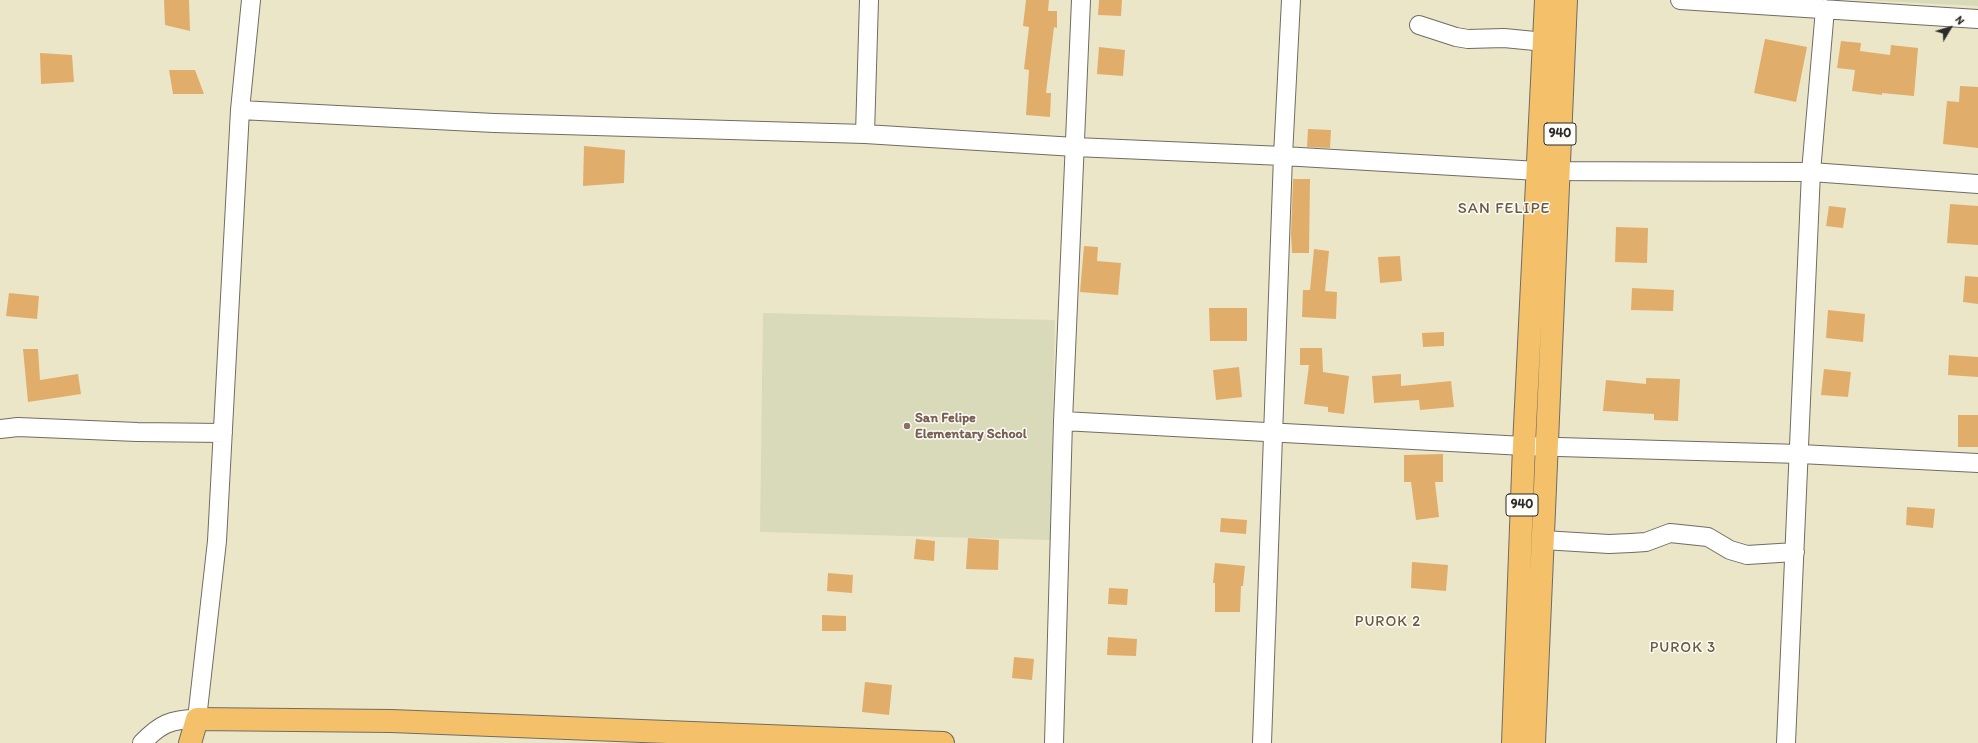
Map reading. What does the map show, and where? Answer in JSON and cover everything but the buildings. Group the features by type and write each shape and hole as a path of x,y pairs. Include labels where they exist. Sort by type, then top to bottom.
{"main road":[{"name":"940","path":"1534,743 1546,446 1548,171 1544,42 1546,0"},
{"name":"940","path":"1513,743 1524,446 1548,171 1566,0"},
{"path":"190,743 196,719 391,721 943,743"}],"street":[{"path":"142,743 151,734 169,722 179,719 196,719 217,541 240,110 251,0"},
{"path":"865,134 869,0"},
{"path":"1054,743 1063,421 1081,0"},
{"path":"1262,743 1283,156 1291,0"},
{"path":"1680,0 1978,19"},
{"path":"1786,743 1800,454 1811,172 1825,9"},
{"path":"1420,25 1456,37 1468,39 1504,38 1544,42"},
{"path":"240,110 502,123 865,134 1075,147 1283,156 1548,171 1811,172 1978,184"},
{"path":"1063,421 1524,446 1800,454 1978,463"},
{"path":"0,428 18,427 137,432 223,433"},
{"path":"1543,540 1609,544 1631,543 1646,542 1670,533 1708,537 1730,550 1747,555 1795,552"}],"shaded area":[{"path":"1860,0 1978,0 1978,6"},
{"name":"San Felipe Elementary School","path":"763,313 1055,320 1050,540 760,532"}],"place":[{"name":"San Felipe Elementary School","path":"907,426"}],"district":[{"name":"SAN FELIPE","path":"1504,209"},
{"name":"PUROK 2","path":"1388,622"},
{"name":"PUROK 3","path":"1683,648"}]}
